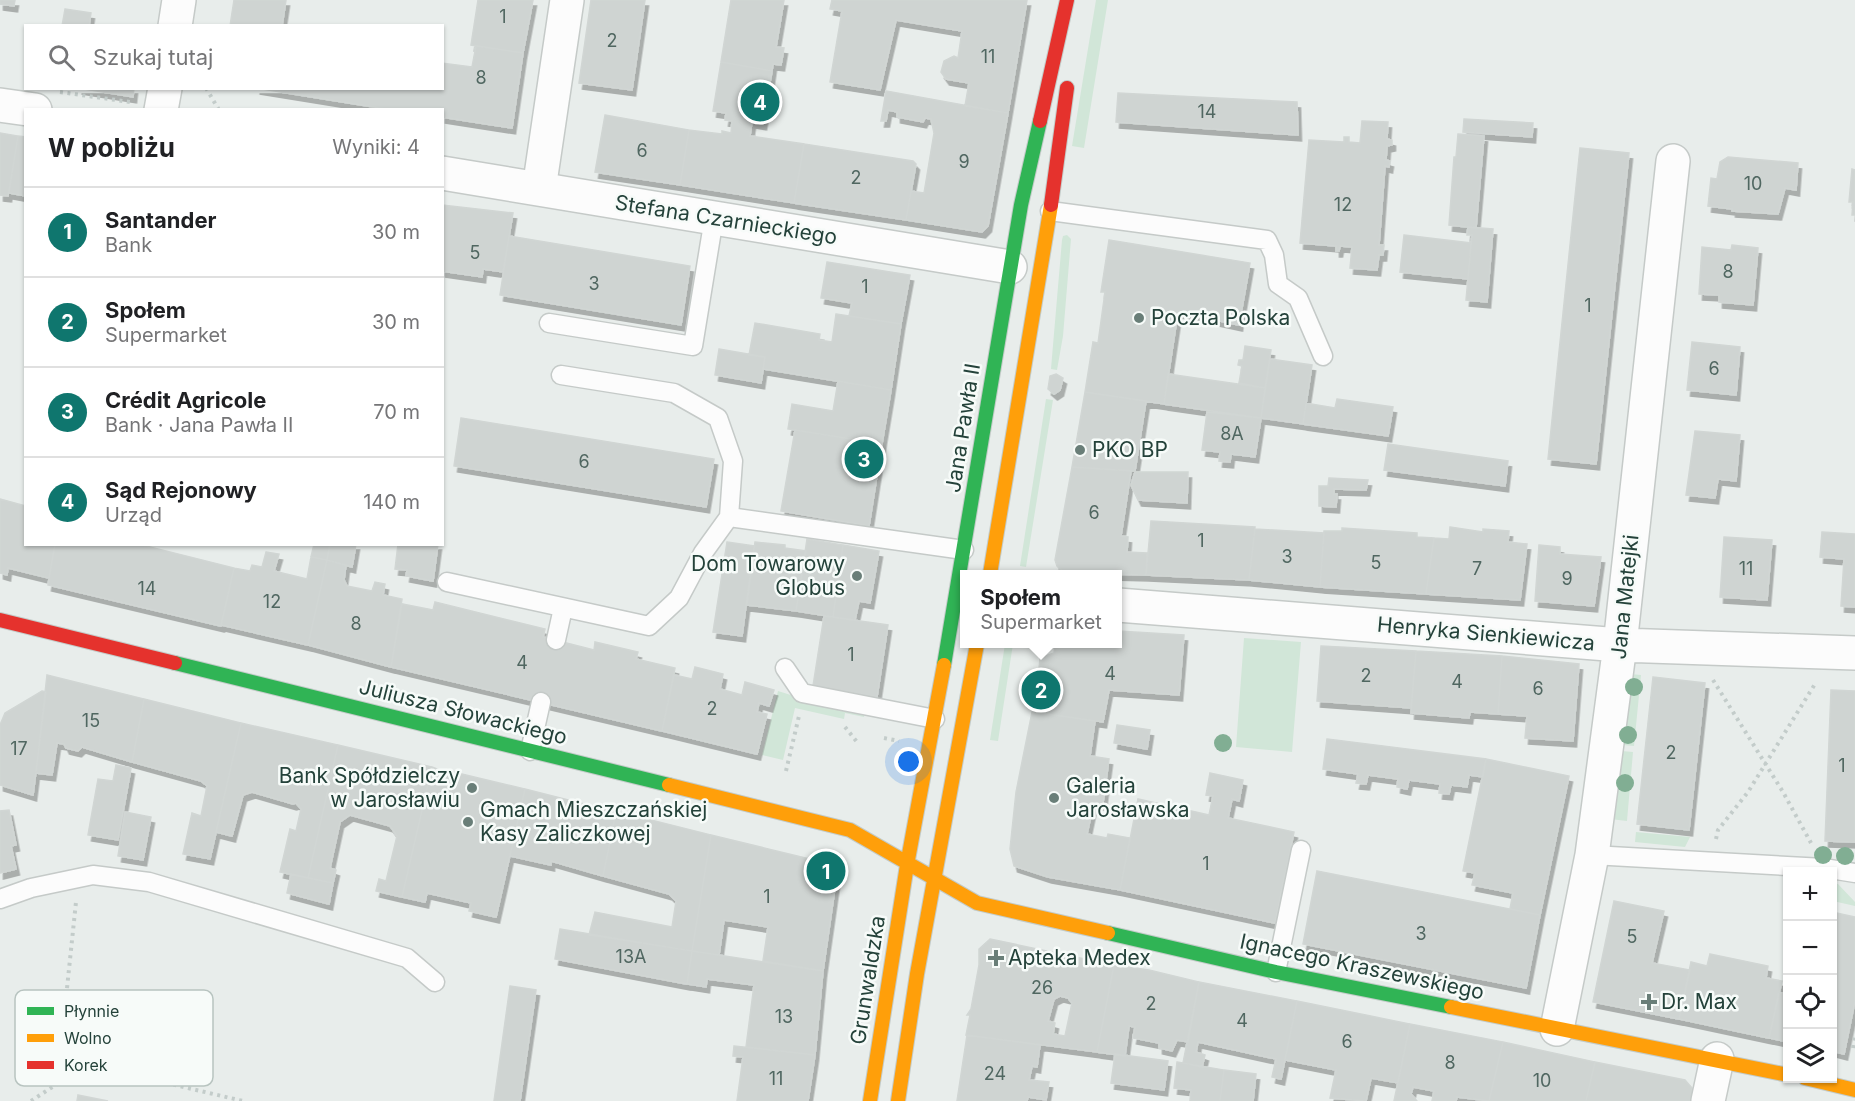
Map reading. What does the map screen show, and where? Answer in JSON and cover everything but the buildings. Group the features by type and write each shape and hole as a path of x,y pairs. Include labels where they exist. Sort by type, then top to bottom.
{"main road":[{"name":"Jana Pawła II","path":"961,570 1010,267 1067,0"},
{"path":"1074,33 1079,0"},
{"path":"992,570 1050,211 1068,78"},
{"name":"Jana Pawła II","path":"907,865 960,573"},
{"name":"Juliusza Słowackiego","path":"0,620 850,830 907,865 935,879"},
{"path":"898,1101 917,974 976,648"},
{"name":"Grunwaldzka","path":"870,1101 907,865"},
{"name":"Ignacego Kraszewskiego","path":"935,879 977,903 1276,972 1783,1074"},
{"path":"1826,1083 1855,1090"}],"street":[{"path":"175,24 179,0"},
{"path":"539,189 567,0"},
{"path":"0,105 43,100"},
{"name":"Jana Matejki","path":"1557,1029 1592,855 1620,645 1673,162"},
{"name":"Stefana Czarnieckiego","path":"444,173 1010,267"},
{"name":"Henryka Sienkiewicza","path":"1122,605 1620,645 1855,653"},
{"path":"1708,1101 1717,1059"}],"lane":[{"path":"1050,211 1267,240 1274,255 1278,284 1298,298 1323,356"},
{"path":"549,323 693,346 714,219"},
{"path":"447,582 649,626 679,598 703,553 729,517 733,461 718,418 674,393 561,375"},
{"path":"729,517 964,550"},
{"path":"556,640 563,608"},
{"path":"785,668 802,693 935,719"},
{"path":"530,751 541,702"},
{"path":"1276,972 1301,850"},
{"path":"1592,855 1802,867"},
{"path":"1837,870 1855,873"},
{"path":"0,898 31,888 93,875 149,882 407,958 435,982"}],"path":[{"path":"207,90 218,108"},
{"path":"43,100 162,101"},
{"path":"1693,646 1783,792 1823,867"},
{"path":"1712,863 1718,830 1766,766 1816,682 1824,679"},
{"path":"786,771 799,715 810,717"},
{"path":"843,724 857,742"},
{"path":"67,990 79,878"},
{"path":"1853,1048 1855,1037"},
{"path":"31,1101 54,1086"},
{"path":"179,1086 243,1101"}],"green space":[{"path":"1096,0 1108,0 1084,148 1072,146"},
{"path":"1067,235 1071,239 1063,336 1057,370 1051,369 1062,240 1063,236"},
{"path":"1046,399 1053,400 1026,567 1020,566"},
{"path":"1244,638 1301,642 1292,752 1236,747"},
{"path":"1004,648 1012,648 998,741 990,740"},
{"path":"1630,674 1641,675 1634,746 1623,745"},
{"path":"778,691 810,701 865,711 864,717 845,713 844,719 795,708 783,760 762,755"},
{"path":"1622,751 1633,752 1627,821 1610,819"},
{"path":"1636,832 1690,837 1685,847 1635,842"},
{"path":"1837,884 1855,902 1855,906 1837,902"}],"traffic: fast":[{"path":"944,665 1021,205 1040,121"},
{"path":"175,663 669,785"},
{"path":"1108,933 1276,972 1451,1007"}],"traffic: slow":[{"path":"991,570 1051,205"},
{"path":"898,1101 917,974 976,648"},
{"path":"870,1101 907,865 944,665"},
{"path":"669,785 850,830 977,903 1108,933"},
{"path":"1451,1007 1783,1074"},
{"path":"1826,1083 1855,1090"}],"traffic: jam":[{"path":"1040,121 1067,0"},
{"path":"1051,205 1067,88"},
{"path":"0,620 175,663"}],"place":[{"name":"Sąd Rejonowy","path":"760,102"},
{"name":"Poczta Polska","path":"1139,318"},
{"name":"PKO BP","path":"1080,450"},
{"name":"Crédit Agricole","path":"864,459"},
{"name":"Dom Towarowy Globus","path":"857,576"},
{"name":"Społem","path":"1041,690"},
{"name":"Bank Spółdzielczy w Jarosławiu","path":"472,788"},
{"name":"Galeria Jarosławska","path":"1054,798"},
{"name":"Gmach Mieszczańskiej Kasy Zaliczkowej","path":"468,822"},
{"name":"Santander","path":"826,871"},
{"name":"Apteka Medex","path":"996,958"},
{"name":"Dr. Max","path":"1649,1002"}]}
